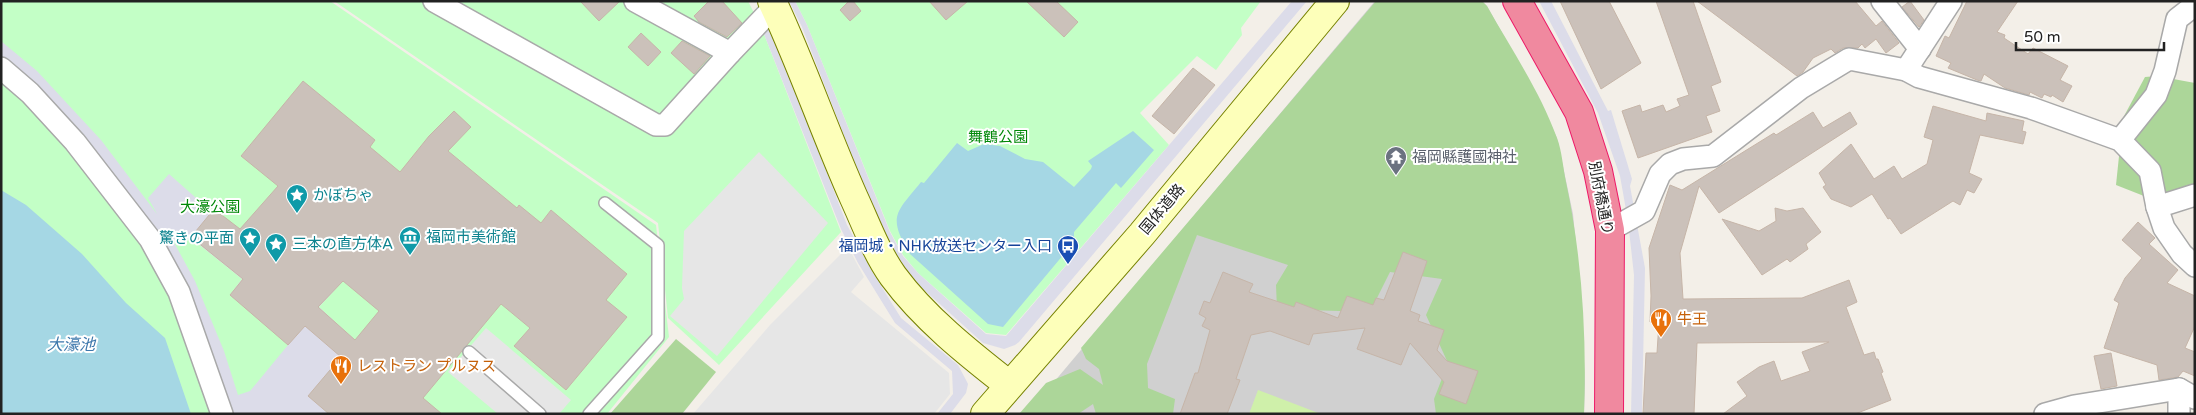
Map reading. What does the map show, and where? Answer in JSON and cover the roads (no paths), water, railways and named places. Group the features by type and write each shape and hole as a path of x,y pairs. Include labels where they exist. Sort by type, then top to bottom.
{"highway":[{"name":"別府橋通り","path":"1517,1 1579,112 1598,171 1610,230 1609,414"}],"street":[{"path":"434,1 656,125 665,125 773,4 837,160 876,247 893,276 946,333 979,362 1010,385"},
{"path":"635,1 730,53"},
{"name":"国体道路","path":"985,414 1142,234 1335,1"},
{"path":"1882,1 1920,49"},
{"path":"1906,70 1951,1"},
{"path":"2120,140 2156,96 2165,71 2177,18 2195,5"},
{"path":"1610,230 1644,212 1660,174 1670,164 1684,159 1713,156 1801,88 1848,60 1906,70 1919,77 2031,108 2120,140 2150,171 2157,207 2164,228 2182,254 2195,266"},
{"path":"1,68 30,92 75,142 150,239 179,292 222,414"},
{"path":"2157,207 2195,195"},
{"path":"2045,414 2187,394 2179,414"}],"lane":[{"path":"589,414 658,337 658,245 605,203"},
{"path":"469,352 540,414"}],"water":[{"path":"1133,131 1154,150 1121,188 1116,183 1074,232 1074,242 1003,327 988,324 910,254 898,231 897,223 900,208 921,182 924,183 957,143 968,151 984,144 1000,146 1025,159 1043,162 1074,187 1091,169 1092,166 1088,161"},
{"name":"大濠池","path":"1,190 26,205 82,254 126,303 165,338 191,414 1,414"}],"place":[{"name":"福岡縣護國神社","path":"1396,176"},
{"name":"かぼちゃ","path":"297,214"},
{"name":"福岡市美術館","path":"410,256"},
{"name":"驚きの平面","path":"250,257"},
{"name":"三本の直方体A","path":"276,263"},
{"name":"福岡城・NHK放送センター入口","path":"1068,265"},
{"name":"牛王","path":"1661,338"},
{"name":"レストラン プルヌス","path":"341,385"}],"park label":[{"name":"舞鶴公園","path":"998,137"},
{"name":"大濠公園","path":"210,207"}]}
